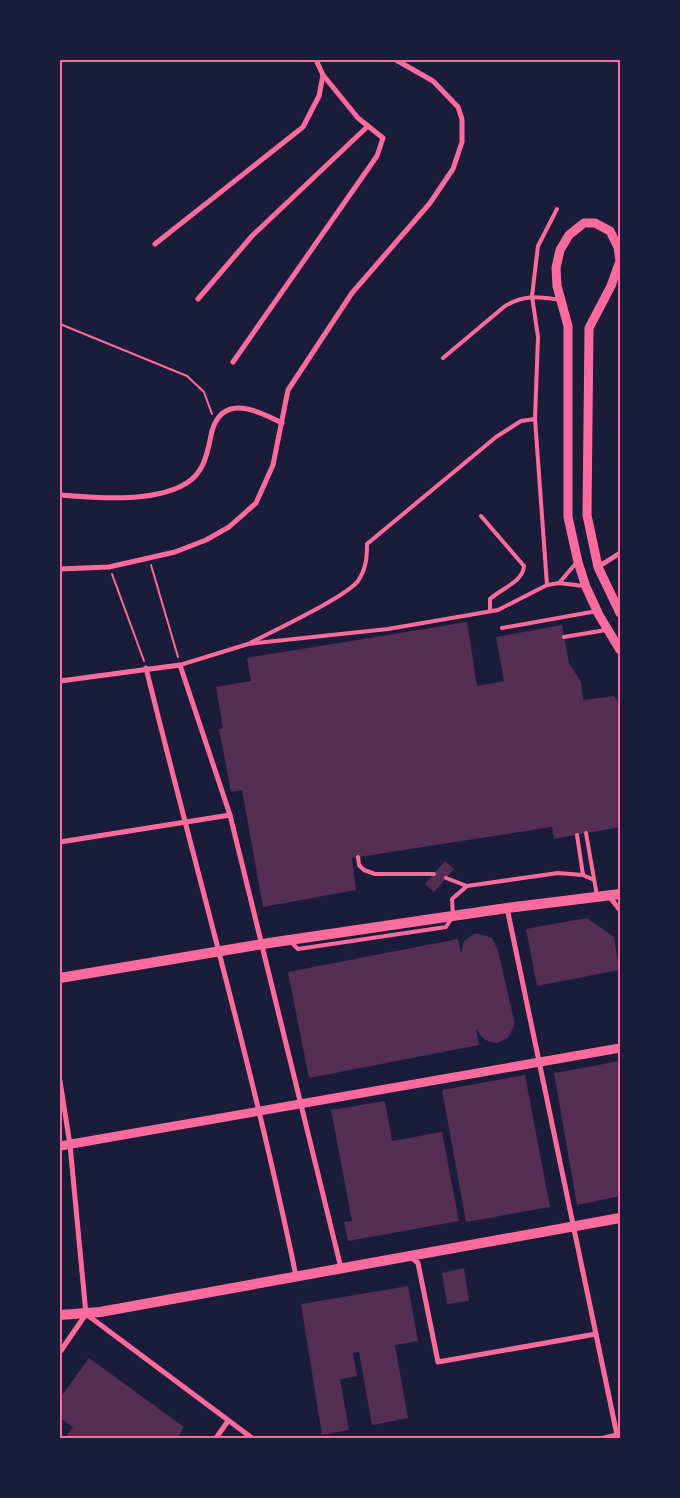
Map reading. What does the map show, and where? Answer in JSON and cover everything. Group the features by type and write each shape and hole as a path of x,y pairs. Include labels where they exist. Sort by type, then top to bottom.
{"main road":[{"path":"60,978 262,944 507,908 620,894"},
{"path":"60,1316 86,1314 620,1218"}],"street":[{"path":"233,362 377,156 382,138 346,104 323,76 316,60"},
{"path":"60,569 110,567 175,552 206,540 229,527 246,514 256,503 273,465 288,390 352,293 430,203 453,169 462,142 462,119 458,107 433,81 396,60"},
{"path":"155,244 303,127 319,96 323,76"},
{"path":"198,298 252,236 368,126"},
{"path":"620,613 598,567 587,515 589,328 612,286 620,255 616,240 603,226 595,223 584,223 576,227 569,235 558,257 556,276 568,326 568,517 578,562 586,587 597,611 620,650"},
{"path":"60,495 103,498 140,496 179,487 193,479 202,465 216,423 226,412 233,408 245,407 256,409 282,423"},
{"path":"598,567 620,553"},
{"path":"60,681 146,668 180,665 230,815 341,1268"},
{"path":"146,668 184,824 260,1111 296,1276"},
{"path":"60,842 184,824 230,815"},
{"path":"608,894 620,910"},
{"path":"507,908 619,1436 604,1438"},
{"path":"60,1146 430,1079 540,1063 620,1048"},
{"path":"60,1081 70,1144 86,1314 60,1352"},
{"path":"418,1263 427,1252"},
{"path":"409,1255 418,1263 438,1362 596,1334"},
{"path":"86,1314 252,1438"},
{"path":"216,1438 228,1420"}],"lane":[{"path":"547,585 535,419 538,337 532,296 538,246 557,209"},
{"path":"443,358 505,306 516,300 532,296 561,300"},
{"path":"180,665 248,644 325,603 356,583 367,564 368,544 496,436 521,421 535,419"},
{"path":"481,516 524,566 524,574 519,579 505,586 490,599 490,611"},
{"path":"559,583 578,562"},
{"path":"248,644 388,629 498,610 547,585 559,583 586,587"},
{"path":"502,628 597,611"},
{"path":"564,637 608,630"},
{"path":"586,833 597,896"},
{"path":"576,834 583,875"},
{"path":"358,857 360,865 369,873 434,874"},
{"path":"446,878 467,886 558,874 583,875 594,880"},
{"path":"453,916 452,899 467,886"}],"path":[{"path":"60,324 186,376 204,392 216,423"},
{"path":"149,558 180,665"},
{"path":"110,567 146,668"}],"building":[{"path":"467,622 477,686 504,681 496,637 562,625 569,663 581,682 583,700 614,696 620,705 620,827 554,839 552,827 352,858 356,890 263,907 242,790 231,792 219,729 223,728 216,687 251,681 247,658"},
{"path":"445,861 454,869 434,892 425,884"},
{"path":"587,918 614,937 619,970 537,986 526,929"},
{"path":"474,934 492,938 498,950 514,1020 514,1026 508,1038 497,1043 490,1042 484,1039 476,1029 479,1045 309,1078 288,972 458,939 461,953 464,941"},
{"path":"620,1061 620,1196 577,1205 554,1073"},
{"path":"525,1075 550,1207 466,1222 442,1090"},
{"path":"385,1101 392,1141 442,1132 459,1221 348,1241 344,1222 352,1221 331,1110"},
{"path":"464,1268 469,1301 447,1304 442,1273"},
{"path":"408,1286 418,1341 395,1345 408,1418 372,1425 359,1352 353,1353 357,1376 340,1379 349,1430 322,1435 301,1304"},
{"path":"89,1358 184,1427 179,1435 183,1438 65,1438 73,1427 60,1418 60,1398"}]}
